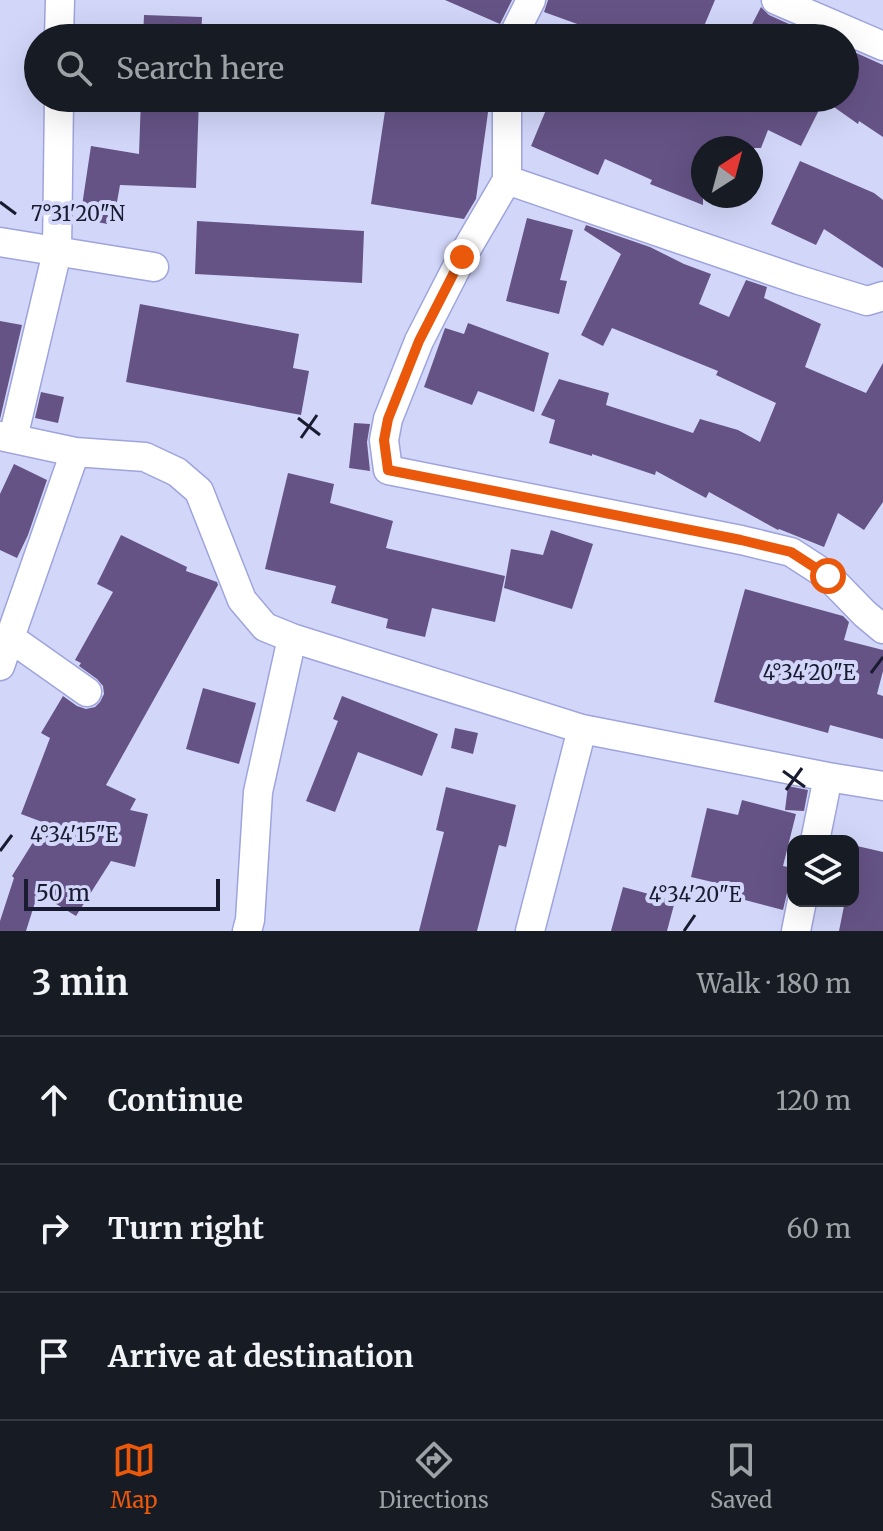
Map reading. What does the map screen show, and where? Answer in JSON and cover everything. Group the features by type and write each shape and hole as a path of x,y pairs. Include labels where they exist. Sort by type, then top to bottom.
{"street":[{"path":"59,24 60,0"},
{"path":"519,24 531,0"},
{"path":"776,0 832,24"},
{"path":"859,36 883,46"},
{"path":"59,112 57,252 6,437 75,452 145,457 177,472 199,491 242,600 265,627 292,638 582,729 883,786"},
{"path":"507,112 507,180 462,257 419,341 388,419 384,440 388,470 791,552 828,576 883,629"},
{"path":"507,180 867,301 883,296"},
{"path":"0,242 154,267"},
{"path":"0,666 75,452"},
{"path":"9,637 87,692"},
{"path":"247,931 258,792 292,638"},
{"path":"530,931 582,729"},
{"path":"816,835 828,777"},
{"path":"796,931 801,907"}],"building":[{"path":"445,0 512,0 500,24"},
{"path":"548,0 715,0 705,24 577,24 544,12"},
{"path":"761,7 769,15 789,24 752,24"},
{"path":"144,15 202,17 202,24 144,24"},
{"path":"859,54 883,65 883,137 859,121 858,124 841,112 859,112"},
{"path":"140,112 199,112 196,188 120,185 113,225 80,219 91,146 139,154"},
{"path":"385,112 488,112 476,199 464,219 371,204"},
{"path":"545,112 818,112 801,146 768,130 763,143 763,136 691,136 691,200 650,184 652,180 605,159 598,175 531,146"},
{"path":"800,161 874,193 883,200 883,268 824,229 816,245 771,224"},
{"path":"527,218 573,230 560,280 567,281 559,314 506,301"},
{"path":"197,221 364,231 362,283 195,274"},
{"path":"586,225 650,247 711,274 699,304 729,317 746,280 767,287 764,298 821,324 805,367 866,393 883,363 883,502 864,530 838,513 824,547 778,530 709,492 706,498 656,471 655,475 549,443 555,420 541,415 559,379 609,393 606,405 693,433 700,419 738,430 760,442 776,403 716,375 718,371 612,328 603,346 581,335 621,254 584,230"},
{"path":"140,304 299,334 293,368 309,371 301,415 126,382"},
{"path":"0,321 22,325 0,419"},
{"path":"468,323 549,353 534,412 478,391 472,405 424,387 445,328 464,334"},
{"path":"41,392 64,397 58,423 35,418"},
{"path":"354,423 370,424 367,442 370,471 349,468"},
{"path":"14,464 47,480 17,558 0,550 0,494"},
{"path":"288,473 334,484 330,503 393,521 386,548 505,576 495,622 432,608 425,637 386,628 388,619 331,603 336,586 265,569"},
{"path":"551,530 593,544 572,609 504,588 511,549 543,555"},
{"path":"121,535 218,585 106,785 136,799 130,810 148,814 135,867 111,861 76,916 38,893 26,931 0,931 12,876 45,823 21,814 50,738 41,733 63,696 86,709 95,707 104,694 103,686 75,660 113,592 97,584"},
{"path":"745,589 843,616 849,622 844,640 883,650 883,671 877,694 883,696 883,739 830,725 828,733 714,702"},
{"path":"203,688 256,703 239,764 186,749"},
{"path":"342,696 438,734 422,776 358,752 335,812 306,801 338,721 333,719"},
{"path":"455,728 478,733 473,754 451,748"},
{"path":"788,786 808,790 804,811 785,810"},
{"path":"446,787 516,805 506,847 499,845 477,931 419,931 444,832 436,830"},
{"path":"742,800 796,814 791,835 787,835 783,866 787,867 787,893 783,910 718,893 721,884 691,877 707,808 738,815"},
{"path":"859,846 883,852 883,931 839,931 844,907 859,907"},
{"path":"623,887 675,901 667,931 611,931"}],"route":[{"path":"462,257 419,341 388,419 384,440 388,470 791,552 828,576"}]}
